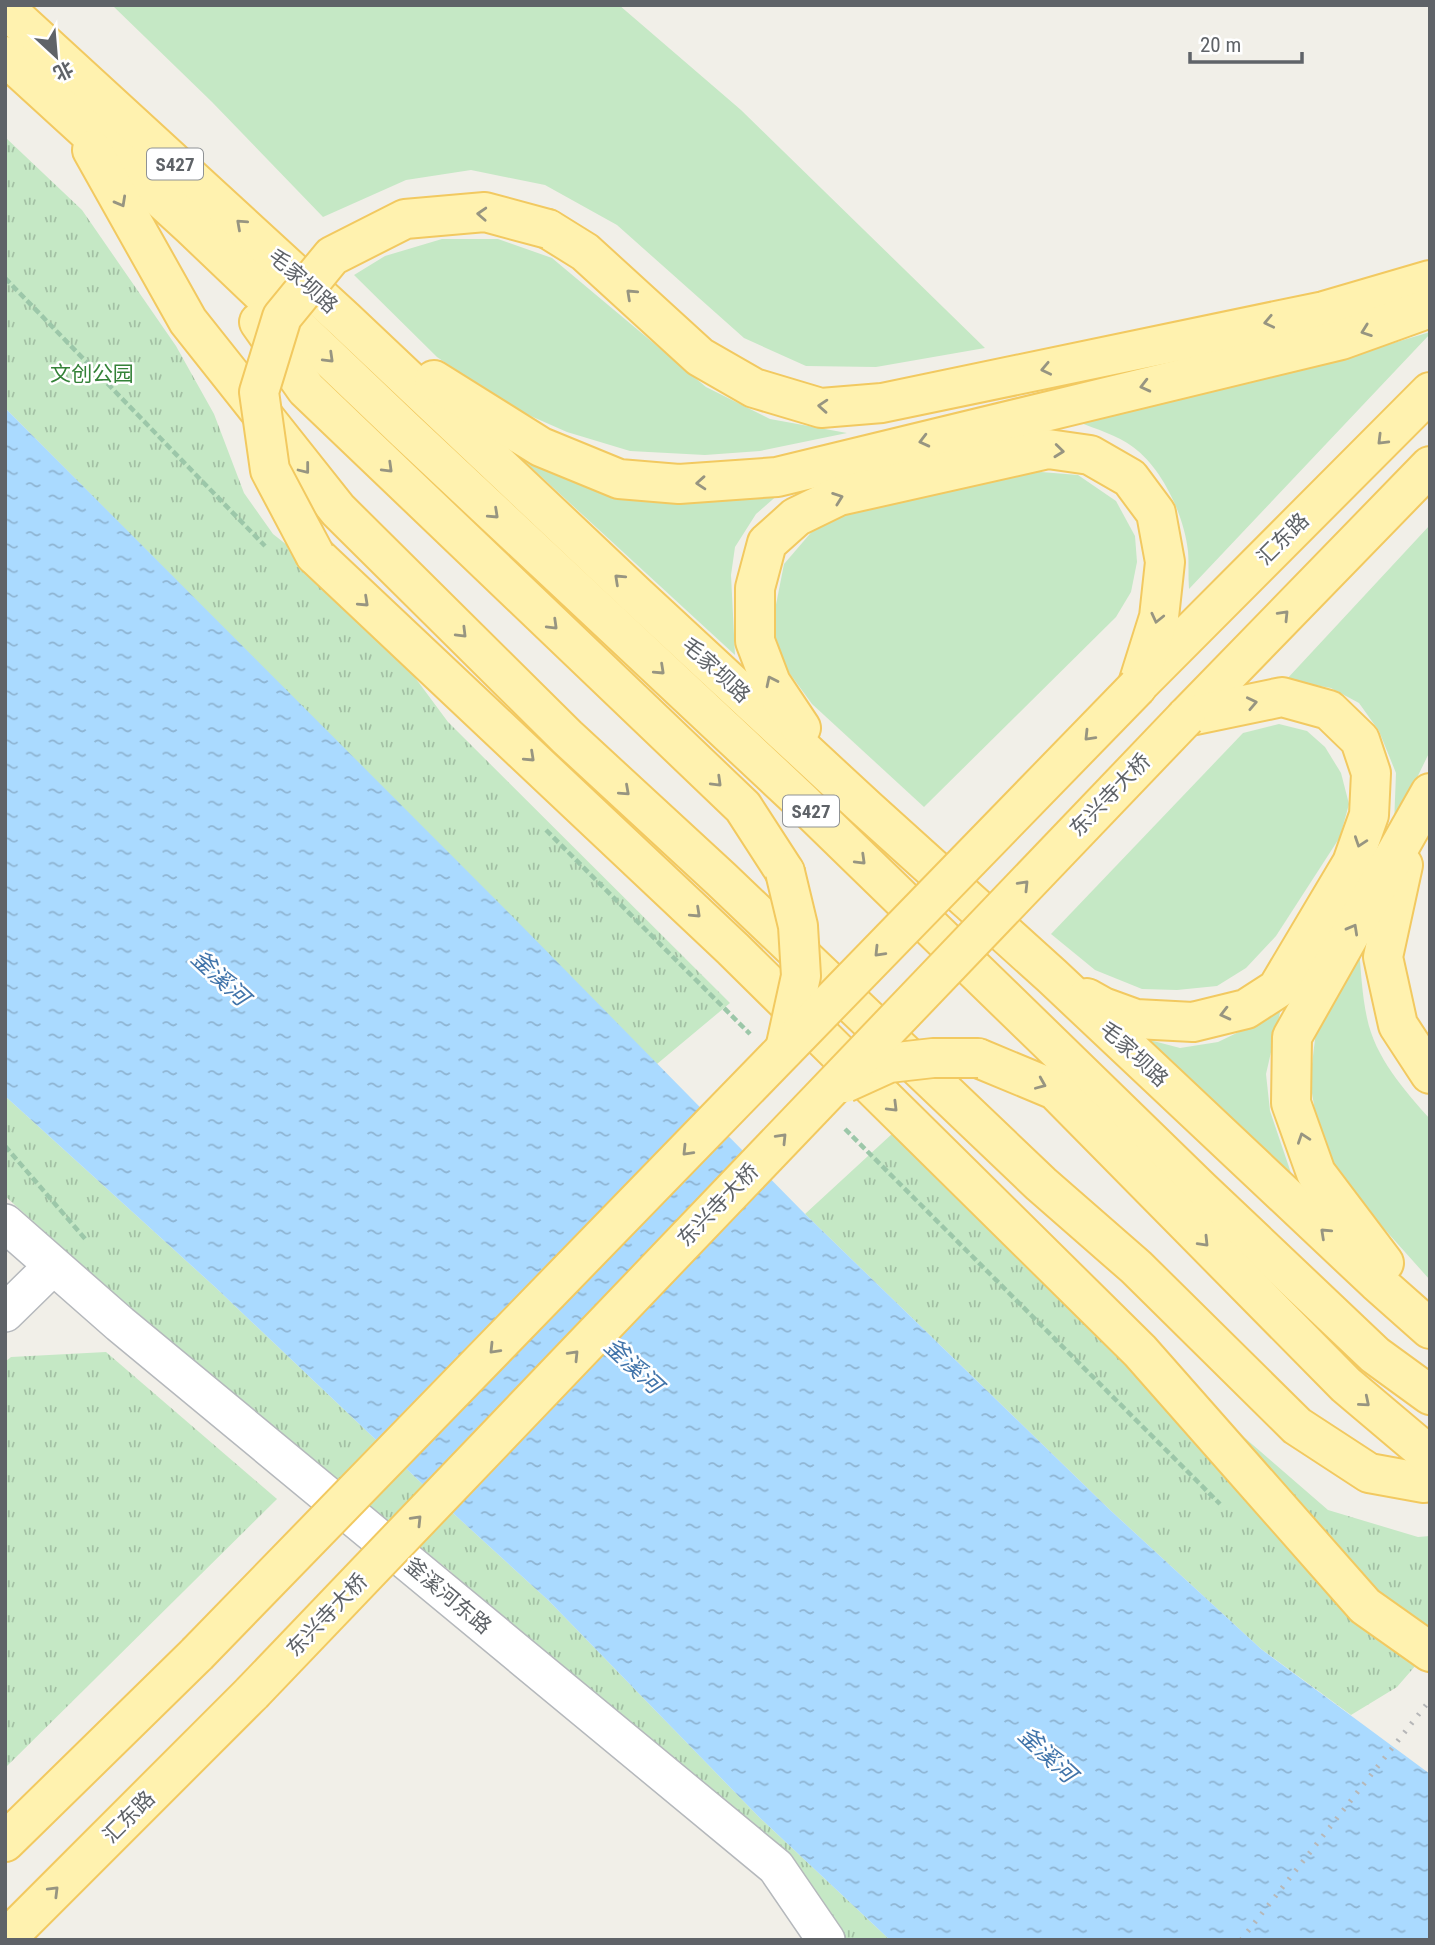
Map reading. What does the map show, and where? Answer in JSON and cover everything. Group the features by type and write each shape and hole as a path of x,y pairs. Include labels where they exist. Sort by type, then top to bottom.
{"main road":[{"name":"毛家坝路","path":"5,8 345,320 636,595 1052,976 1430,1329"},
{"name":"S427","path":"5,56 191,226 800,800 1200,1189 1366,1346 1430,1395"},
{"path":"76,121 188,321 338,510 566,737 721,879 1041,1184 1136,1267 1297,1426 1368,1473 1424,1483 1430,1481"},
{"path":"1430,280 1311,314 882,403 821,408 754,388 700,357 585,252 548,229 485,212 405,219 332,256 282,317 259,392 270,470 315,555 743,958 1140,1351 1365,1606 1430,1652"},
{"path":"191,226 306,389 743,807 785,872 798,926 801,976 771,1044"},
{"path":"345,320 460,398 541,447 619,479 679,484 777,477 1340,340 1430,308"},
{"name":"汇东路","path":"1137,687 1430,392"},
{"path":"5,1842 197,1654 771,1044 1137,687 1158,617 1165,562 1156,513 1130,478 1090,454 1048,449 839,496 796,517 767,543 755,588 755,641 771,683 835,779"},
{"path":"1185,717 1430,466"},
{"path":"1052,976 1103,1007 1136,1018 1193,1022 1246,1009 1277,989 1352,863 1369,815 1371,773 1360,740 1329,710 1282,697 1185,717"},
{"name":"东兴寺大桥","path":"252,1693 1185,717"},
{"path":"1430,793 1292,1037 1291,1103 1316,1173 1378,1256 1430,1310"},
{"path":"1411,826 1383,957 1398,1025 1430,1074"},
{"path":"825,1093 889,1063 933,1058 978,1058 1055,1090 1346,1385 1430,1456"},
{"name":"汇东路","path":"5,1940 252,1693"}],"street":[{"name":"釜溪河东路","path":"5,1223 120,1324 776,1867 826,1940"},
{"path":"5,1313 53,1266"}],"path":[{"path":"5,278 274,556"},
{"path":"538,822 771,1044"},
{"path":"845,1128 1220,1504"}],"green space":[{"path":"112,5 619,5 741,110 985,348 876,367 806,366 744,338 617,225 545,185 471,170 406,180 323,217 212,102"},
{"name":"文创公园","path":"5,137 82,210 176,346 214,414 244,493 273,534 359,602 448,722 730,1003 657,1064 5,408"},
{"path":"442,239 498,239 552,258 706,387 770,419 847,433 760,451 705,455 630,451 567,432 508,406 437,357 354,275 385,256"},
{"path":"1430,332 1189,589 1186,537 1170,493 1162,480 1144,456 1133,447 1078,422 1327,363"},
{"path":"522,459 631,500 688,502 780,493 756,514 735,547 731,575 735,655"},
{"path":"1029,471 1078,475 1116,501 1135,536 1137,562 1131,592 1116,617 924,807 812,704 785,667 772,625 784,564 815,528 854,511"},
{"path":"1430,525 1430,751 1394,825 1396,773 1379,731 1359,703 1331,688 1286,680"},
{"path":"1279,724 1307,731 1325,747 1341,773 1349,804 1340,837 1276,936 1246,968 1217,986 1177,990 1142,989 1095,970 1051,934 1243,733"},
{"path":"1359,948 1365,1009 1371,1032 1401,1085 1430,1119 1430,1280 1371,1214 1332,1163 1317,1123 1310,1081 1316,1031"},
{"path":"1282,1004 1266,1074 1270,1111 1291,1173 1142,1038 1180,1048 1218,1042 1245,1029"},
{"path":"5,1096 215,1287 549,1601 759,1817 890,1940 837,1940 450,1571 304,1456 81,1265 5,1196"},
{"path":"893,1133 1328,1510 1418,1537 1430,1536 1430,1649 1397,1687 1351,1715 1261,1649 1110,1510 805,1214"},
{"path":"106,1352 277,1499 5,1768 5,1362 11,1357"}],"water":[{"name":"釜溪河","path":"5,408 805,1214 1110,1510 1261,1649 1430,1774 1430,1940 890,1940 759,1817 549,1601 215,1287 5,1096"}],"railway":[{"path":"1241,1940 1430,1700"}]}
